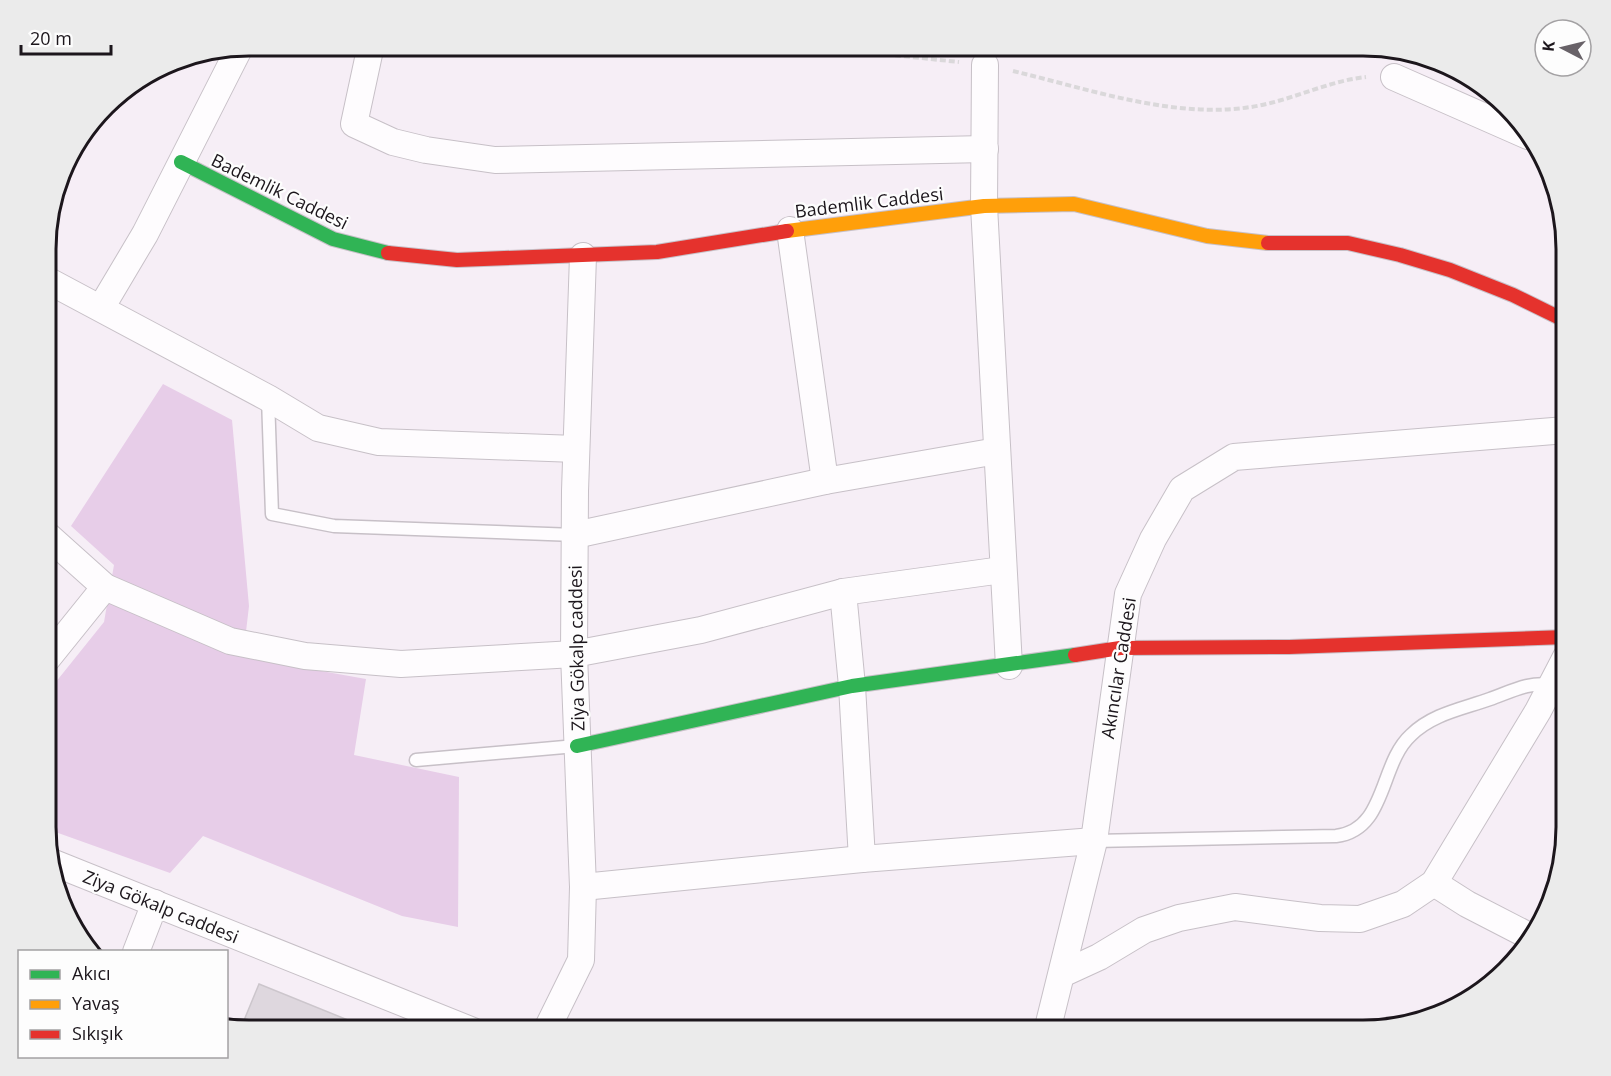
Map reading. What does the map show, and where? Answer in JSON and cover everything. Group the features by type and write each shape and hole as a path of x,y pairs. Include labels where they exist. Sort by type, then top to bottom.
{"street":[{"path":"101,308 145,234 235,56"},
{"path":"369,56 354,124 393,142 459,156 532,161 785,152 985,149"},
{"path":"985,65 984,206 1009,666"},
{"path":"1394,77 1516,131"},
{"name":"Bademlik Caddesi","path":"181,162 333,239 399,256 457,260 657,252 790,230 984,206 1074,204 1207,236 1266,243 1348,243 1450,270 1513,295 1555,316"},
{"path":"790,230 825,481"},
{"name":"Ziya Gökalp caddesi","path":"551,1021 581,960 584,887 573,654 576,449 583,256"},
{"path":"56,285 268,398 318,428 379,442 576,449"},
{"name":"Akıncılar Caddesi","path":"1050,1020 1094,841 1128,594 1153,539 1182,489 1234,457 1555,431"},
{"path":"575,535 825,481 997,451"},
{"path":"56,543 105,587 230,641 305,656 401,664 573,654 701,630 843,592 1002,570"},
{"path":"56,647 105,587"},
{"path":"843,592 852,686 862,859"},
{"path":"577,746 852,686 1009,666 1120,648 1289,647 1555,637"},
{"path":"1062,974 1099,957 1144,930 1179,918 1234,907 1320,918 1360,919 1403,904 1434,883 1555,678"},
{"path":"584,887 862,859 1094,841"},
{"name":"Ziya Gökalp caddesi","path":"59,865 449,1021"},
{"path":"1434,883 1475,908 1524,933"},
{"path":"136,950 155,903"}],"lane":[{"path":"268,398 272,514 334,526 575,535"},
{"path":"1094,841 1336,836 1353,832 1369,820 1400,746 1423,724 1438,716 1532,684 1551,685"},
{"path":"416,760 577,746"}],"path":[{"path":"901,56 985,65 1144,101 1210,111 1252,107 1290,99 1357,78 1394,77"}],"shaded area":[{"path":"163,384 232,420 249,606 243,657 366,679 354,755 459,777 458,927 402,916 203,836 170,873 56,832 56,682 104,622 114,565 71,526"}],"building":[{"path":"259,984 350,1021 249,1021 244,1021"}],"traffic: fast":[{"path":"181,162 333,239 388,253"},
{"path":"577,746 852,686 1075,655"}],"traffic: slow":[{"path":"787,231 984,206 1074,204 1207,236 1268,243"}],"traffic: jam":[{"path":"388,253 457,260 657,252 787,231"},
{"path":"1268,243 1348,243 1400,255 1450,270 1513,295 1555,316"},
{"path":"1075,655 1120,648 1289,647 1555,637"}]}
